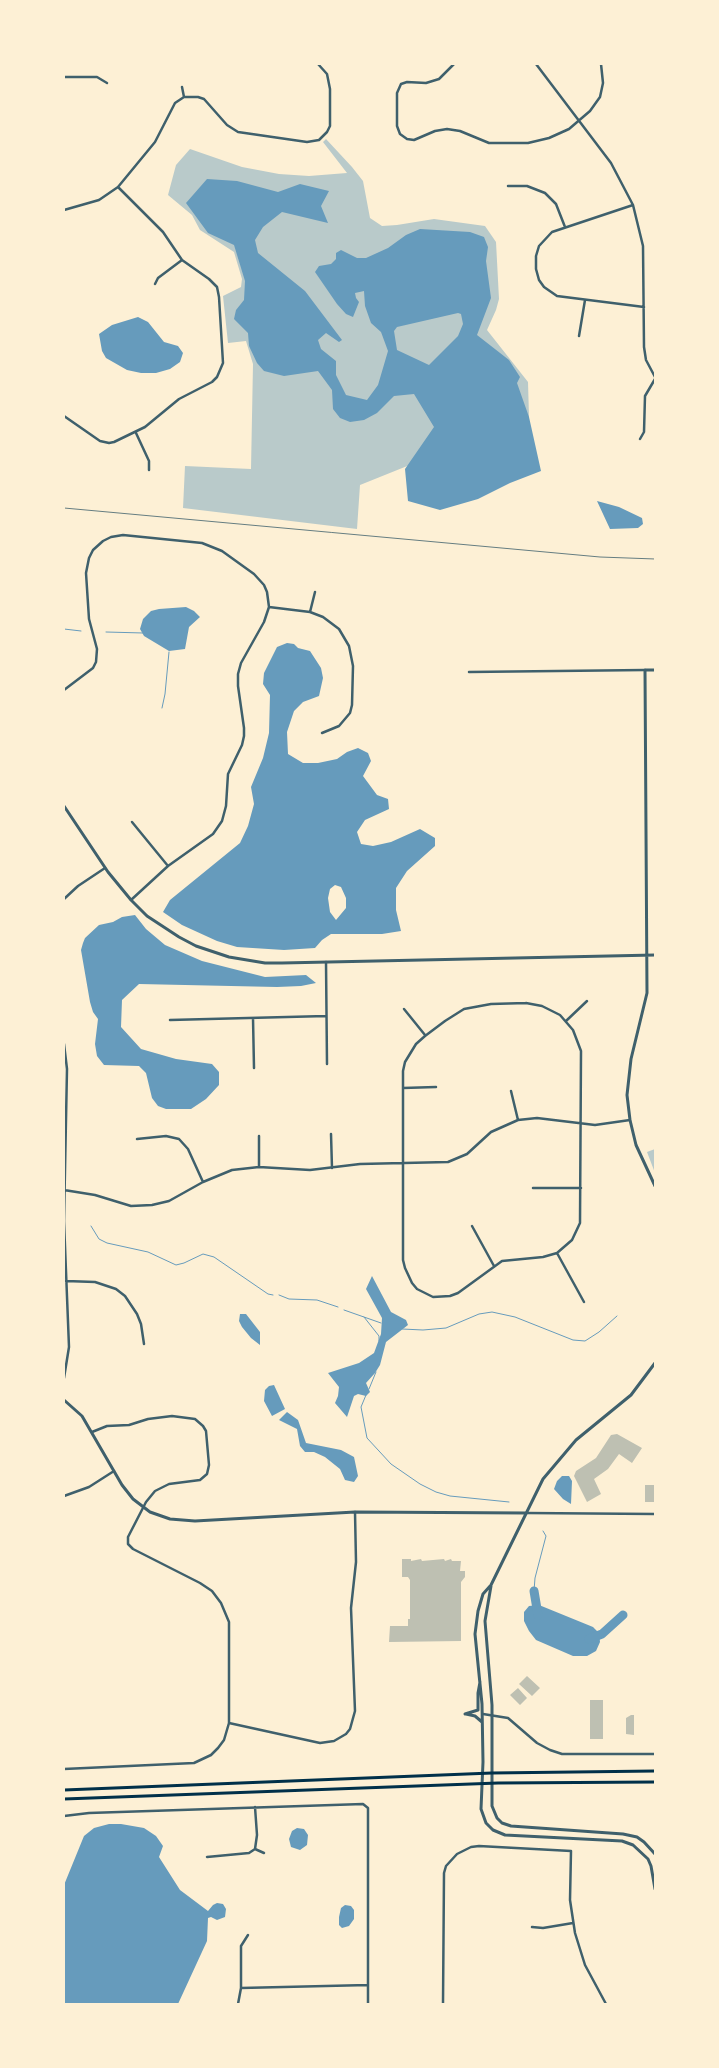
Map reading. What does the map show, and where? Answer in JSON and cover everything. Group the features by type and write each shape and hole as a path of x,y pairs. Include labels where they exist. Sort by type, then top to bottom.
{"main road":[{"path":"64,1790 483,1773 655,1771"},
{"path":"64,1799 492,1783 655,1782"}],"street":[{"path":"64,210 100,200 118,187 155,142 175,103 184,97 198,96 204,99 227,125 238,132 313,142 322,137 328,132 330,120 330,82 327,74 318,64"},
{"path":"454,64 439,79 426,83 407,82 401,84 396,93 397,126 400,134 407,139 414,140 434,131 447,129 460,131 488,143 528,143 549,138 579,122 600,97 603,83 601,64"},
{"path":"536,64 612,164 633,205 643,246 644,347 646,360 655,378 645,396 644,432 640,439"},
{"path":"64,77 97,77 107,82"},
{"path":"182,87 184,97"},
{"path":"508,186 528,186 545,193 556,204 565,227"},
{"path":"64,416 105,443 114,442 136,433 183,397 212,382 217,377 223,363 217,287 209,278 182,260 163,232 118,187"},
{"path":"633,205 552,232 542,242 536,256 537,274 544,287 557,296 644,307"},
{"path":"155,284 158,278 182,260"},
{"path":"579,336 585,300"},
{"path":"136,433 149,461 149,470"},
{"path":"64,690 93,668 96,662 98,649 89,619 86,566 98,545 111,537 123,535 202,543 222,551 254,574 264,585 269,607 264,622 241,662 238,674 244,728 242,745 228,774 226,806 222,821 213,834 168,866 131,900"},
{"path":"310,612 315,592"},
{"path":"269,607 310,612 323,617 345,637 349,646 353,666 350,713 339,726 322,733"},
{"path":"646,670 646,1000 628,1076 627,1095 630,1120 640,1153 655,1186"},
{"path":"469,672 655,670"},
{"path":"64,806 105,868 146,916 187,942 214,953 265,963 655,955"},
{"path":"132,822 168,866"},
{"path":"64,899 78,886 105,868"},
{"path":"326,962 327,1064"},
{"path":"566,1021 587,1002"},
{"path":"526,1003 551,1010 566,1021 578,1041 581,1051 581,1188 580,1223 577,1232 572,1240 557,1252 543,1257 512,1259 494,1266 465,1288 450,1296 433,1297 424,1293 412,1283 404,1268 403,1260 403,1071 405,1062 416,1044 444,1021 464,1009 491,1004 526,1003"},
{"path":"404,1009 425,1036"},
{"path":"170,1020 326,1016"},
{"path":"253,1018 254,1068"},
{"path":"64,1044 64,1190 68,1356 64,1378"},
{"path":"403,1088 436,1087"},
{"path":"511,1091 518,1120"},
{"path":"64,1190 142,1206 169,1201 202,1182 232,1170 259,1166 294,1170 360,1164 454,1161 467,1154 491,1132 518,1120 537,1118 582,1124 609,1124 630,1120"},
{"path":"331,1134 332,1168"},
{"path":"137,1139 166,1136 179,1139 188,1149 202,1182"},
{"path":"259,1136 259,1166"},
{"path":"533,1188 581,1188"},
{"path":"472,1226 494,1266"},
{"path":"557,1252 584,1302"},
{"path":"66,1281 96,1282 116,1289 125,1296 141,1324 144,1344"},
{"path":"655,1363 624,1402 576,1440 542,1479 491,1585 484,1621 492,1715 493,1811 502,1823 511,1826 623,1834 644,1842 655,1854"},
{"path":"64,1400 82,1416 127,1492 144,1508 159,1516 181,1521 355,1512 655,1514"},
{"path":"64,1769 194,1763 211,1755 218,1748 224,1740 229,1723 229,1622 226,1612 212,1592 200,1583 132,1549 128,1544 128,1537 150,1497 162,1487 176,1482 200,1480 207,1474 209,1446 204,1426 195,1419 172,1416 148,1419 130,1425 108,1426 92,1432"},
{"path":"64,1496 89,1486 114,1471"},
{"path":"229,1723 320,1743 334,1741 346,1734 353,1723 355,1711 351,1608 356,1562 355,1512"},
{"path":"491,1585 483,1594 476,1623 476,1647 481,1680 483,1714 482,1809 486,1823 499,1833 512,1836 622,1841 633,1845 648,1859 655,1889"},
{"path":"481,1680 478,1693 478,1710 465,1714 478,1717 483,1724"},
{"path":"483,1714 508,1718 537,1743 562,1754 655,1754"},
{"path":"64,1816 89,1813 363,1804 368,1808 368,2004"},
{"path":"255,1807 256,1849"},
{"path":"443,2004 443,1881 446,1866 451,1859 464,1850 479,1846 571,1851 570,1900 573,1923 585,1965 606,2004"},
{"path":"256,1849 264,1853"},
{"path":"207,1857 249,1854 256,1849"},
{"path":"532,1927 543,1928 573,1923"},
{"path":"238,2004 241,1988 241,1946 248,1935"},
{"path":"241,1988 368,1985"}],"shaded area":[{"path":"326,139 363,181 370,218 382,226 434,219 485,226 496,242 499,299 487,330 528,382 529,417 360,485 357,529 183,508 185,466 251,469 253,364 246,341 228,343 223,296 241,287 242,279 234,252 200,230 192,215 168,195 176,165 190,149 242,167 279,174 309,176 347,173 323,142"},
{"path":"655,1149 655,1173 647,1152"}],"water":[{"path":"207,179 237,181 278,192 300,184 329,191 321,206 328,223 282,212 263,227 255,240 258,253 305,291 342,340 339,342 326,333 318,340 321,349 336,361 336,375 346,395 367,400 378,385 388,351 381,332 371,323 365,306 364,291 355,293 359,302 353,317 346,314 315,272 319,266 331,264 336,259 336,253 341,250 357,258 366,258 388,248 406,235 420,229 470,232 484,237 488,247 486,261 491,298 477,335 509,360 520,377 517,383 529,417 541,471 510,483 478,499 440,510 408,501 405,469 434,427 414,394 394,396 377,413 364,420 350,422 340,418 333,409 332,390 318,371 284,376 264,371 257,363 249,346 248,333 234,319 236,310 244,300 245,281 234,245 208,233 186,203","holes":["458,313 461,314 463,324 458,336 429,365 397,350 394,331 397,327"]},
{"path":"138,317 148,322 164,342 178,346 183,353 180,362 170,369 156,373 141,373 127,370 106,358 102,351 99,334 112,325"},
{"path":"597,501 619,507 642,518 643,524 638,528 610,529"},
{"path":"186,607 200,617 189,627 185,649 169,651 144,636 140,629 143,619 151,611"},
{"path":"287,643 310,651 321,668 323,678 319,696 303,702 294,711 287,732 288,754 303,763 318,763 337,759 347,752 358,748 368,753 371,761 363,776 377,795 388,799 389,809 365,820 357,832 361,844 373,846 391,842 420,829 435,838 435,846 407,871 396,888 396,910 401,931 382,934 331,934 315,948 284,950 237,947 217,941 182,925 163,912 170,900 240,843 248,826 254,804 251,787 263,758 269,733 270,695 263,684 264,673 277,647","holes":["335,885 341,887 346,898 346,908 336,920 330,912 328,898 330,889"]},
{"path":"135,915 146,929 165,945 202,961 265,977 306,975 316,983 277,987 139,984 122,1000 121,1027 141,1049 176,1059 212,1064 219,1072 219,1085 206,1099 191,1109 166,1109 158,1106 152,1098 146,1073 139,1066 104,1065 97,1056 95,1044 98,1019 93,1012 90,1002 81,950 85,938 99,925 113,922 122,917"},
{"path":"372,1276 391,1312 406,1320 408,1325 386,1342 380,1365 366,1383 370,1392 366,1396 358,1394 354,1396 347,1417 335,1403 339,1387 328,1373 359,1363 374,1353 381,1334 382,1318 366,1289"},
{"path":"240,1314 246,1314 260,1332 260,1345 242,1327 239,1321"},
{"path":"274,1385 285,1409 272,1416 264,1401 265,1390 269,1386"},
{"path":"287,1412 298,1420 306,1443 341,1450 354,1457 358,1476 354,1482 345,1480 340,1469 325,1457 314,1452 305,1452 300,1446 297,1429 279,1420"},
{"path":"562,1476 569,1476 572,1481 571,1504 563,1499 554,1489 557,1481"},
{"path":"539,1605 593,1627 599,1633 600,1642 596,1651 587,1656 573,1656 536,1640 524,1621 524,1612 529,1606"},
{"path":"109,1824 144,1828 156,1836 163,1846 159,1857 180,1890 208,1911 217,1903 223,1904 226,1909 225,1917 217,1920 211,1917 208,1918 207,1941 178,2004 64,2004 64,1885 84,1836 94,1828"},
{"path":"297,1828 304,1829 308,1835 307,1845 300,1850 291,1847 289,1839 292,1831"},
{"path":"345,1905 351,1906 354,1910 354,1919 349,1926 342,1928 339,1925 339,1917 341,1908"}],"building":[{"path":"617,1434 642,1448 632,1463 619,1454 608,1469 594,1479 601,1494 587,1502 574,1476 576,1471 596,1458 611,1435"},
{"path":"645,1485 655,1485 655,1502 645,1502"},
{"path":"402,1559 411,1559 411,1561 444,1559 445,1561 451,1559 452,1561 461,1561 460,1571 465,1571 465,1577 461,1582 461,1641 389,1642 390,1626 408,1626 408,1619 410,1619 410,1580 408,1577 402,1577"},
{"path":"527,1676 540,1688 532,1696 519,1684"},
{"path":"518,1688 527,1698 520,1705 510,1695"},
{"path":"590,1700 603,1700 603,1739 590,1739"},
{"path":"634,1715 634,1735 626,1734 626,1718"}],"waterway":[{"path":"64,629 81,631"},
{"path":"106,632 143,633"},
{"path":"162,708 169,652"},
{"path":"91,1226 99,1239 107,1243 148,1252 176,1265 203,1254 214,1257 268,1294 273,1295"},
{"path":"279,1295 289,1299 317,1300 338,1307"},
{"path":"344,1310 381,1323"},
{"path":"402,1329 446,1328 479,1314 492,1312 515,1317 573,1340 585,1341 599,1332 617,1316"},
{"path":"364,1317 379,1336 379,1341"},
{"path":"369,1389 376,1372"},
{"path":"366,1395 361,1407 367,1438 391,1464 420,1484 436,1492 450,1496 509,1502"},
{"path":"534,1591 535,1578 546,1536 543,1531"},
{"path":"534,1591 538,1615"},
{"path":"589,1639 602,1634 623,1615"}],"railway":[{"path":"64,508 600,557 655,559"}]}
